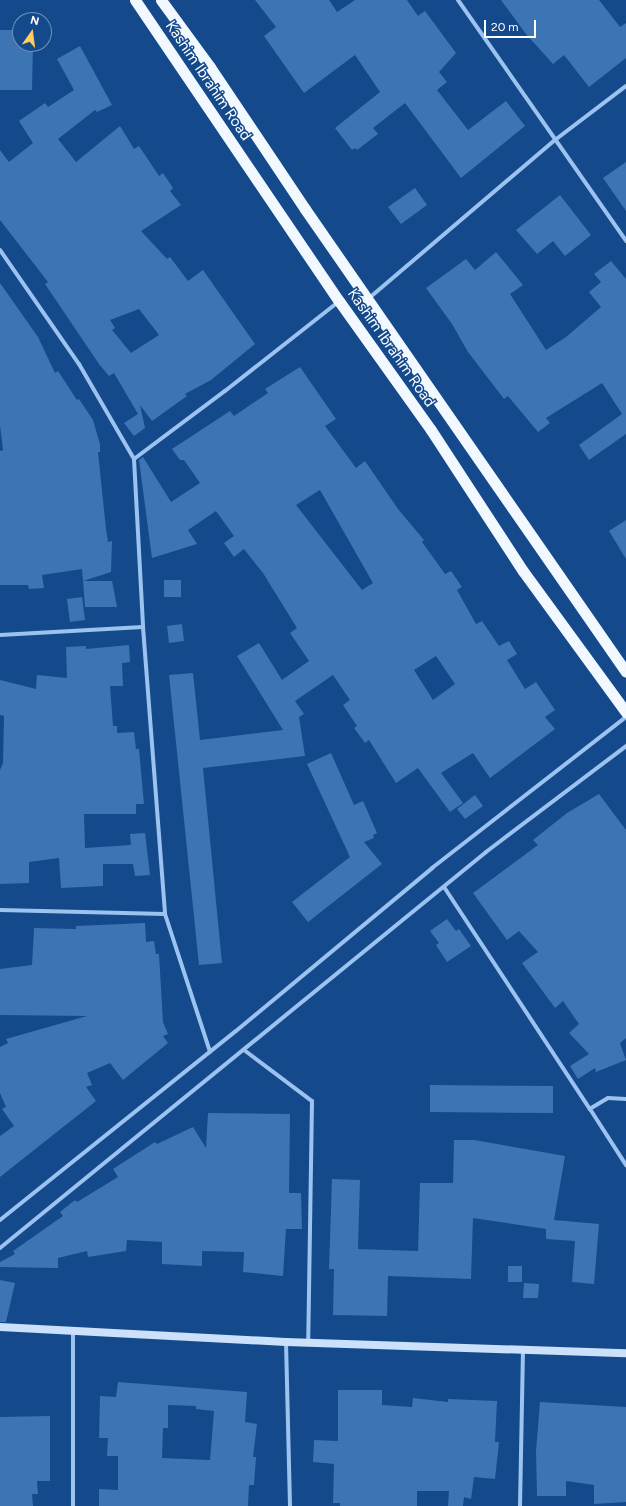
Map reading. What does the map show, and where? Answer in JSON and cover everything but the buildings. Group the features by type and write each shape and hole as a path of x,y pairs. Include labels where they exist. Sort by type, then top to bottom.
{"highway":[{"name":"Kashim Ibrahim Road","path":"135,0 339,301 431,430 523,571 626,712"},
{"name":"Kashim Ibrahim Road","path":"162,0 210,67 368,300 626,672"}],"main road":[{"path":"0,1328 73,1330 308,1343 626,1353"}],"street":[{"path":"458,0 626,241"},
{"path":"368,300 555,140 626,86"},
{"path":"0,250 79,364 134,459 143,627 165,914 210,1052"},
{"path":"134,459 225,391 339,301"},
{"path":"0,635 143,627"},
{"path":"0,1220 210,1052 432,868 626,717"},
{"path":"0,1248 444,887 626,746"},
{"path":"444,887 626,1165"},
{"path":"0,910 165,914"},
{"path":"244,1050 293,1085 312,1101 308,1343"},
{"path":"590,1109 608,1098 626,1099"},
{"path":"73,1330 73,1506"},
{"path":"286,1342 290,1506"},
{"path":"520,1506 523,1350"}]}
